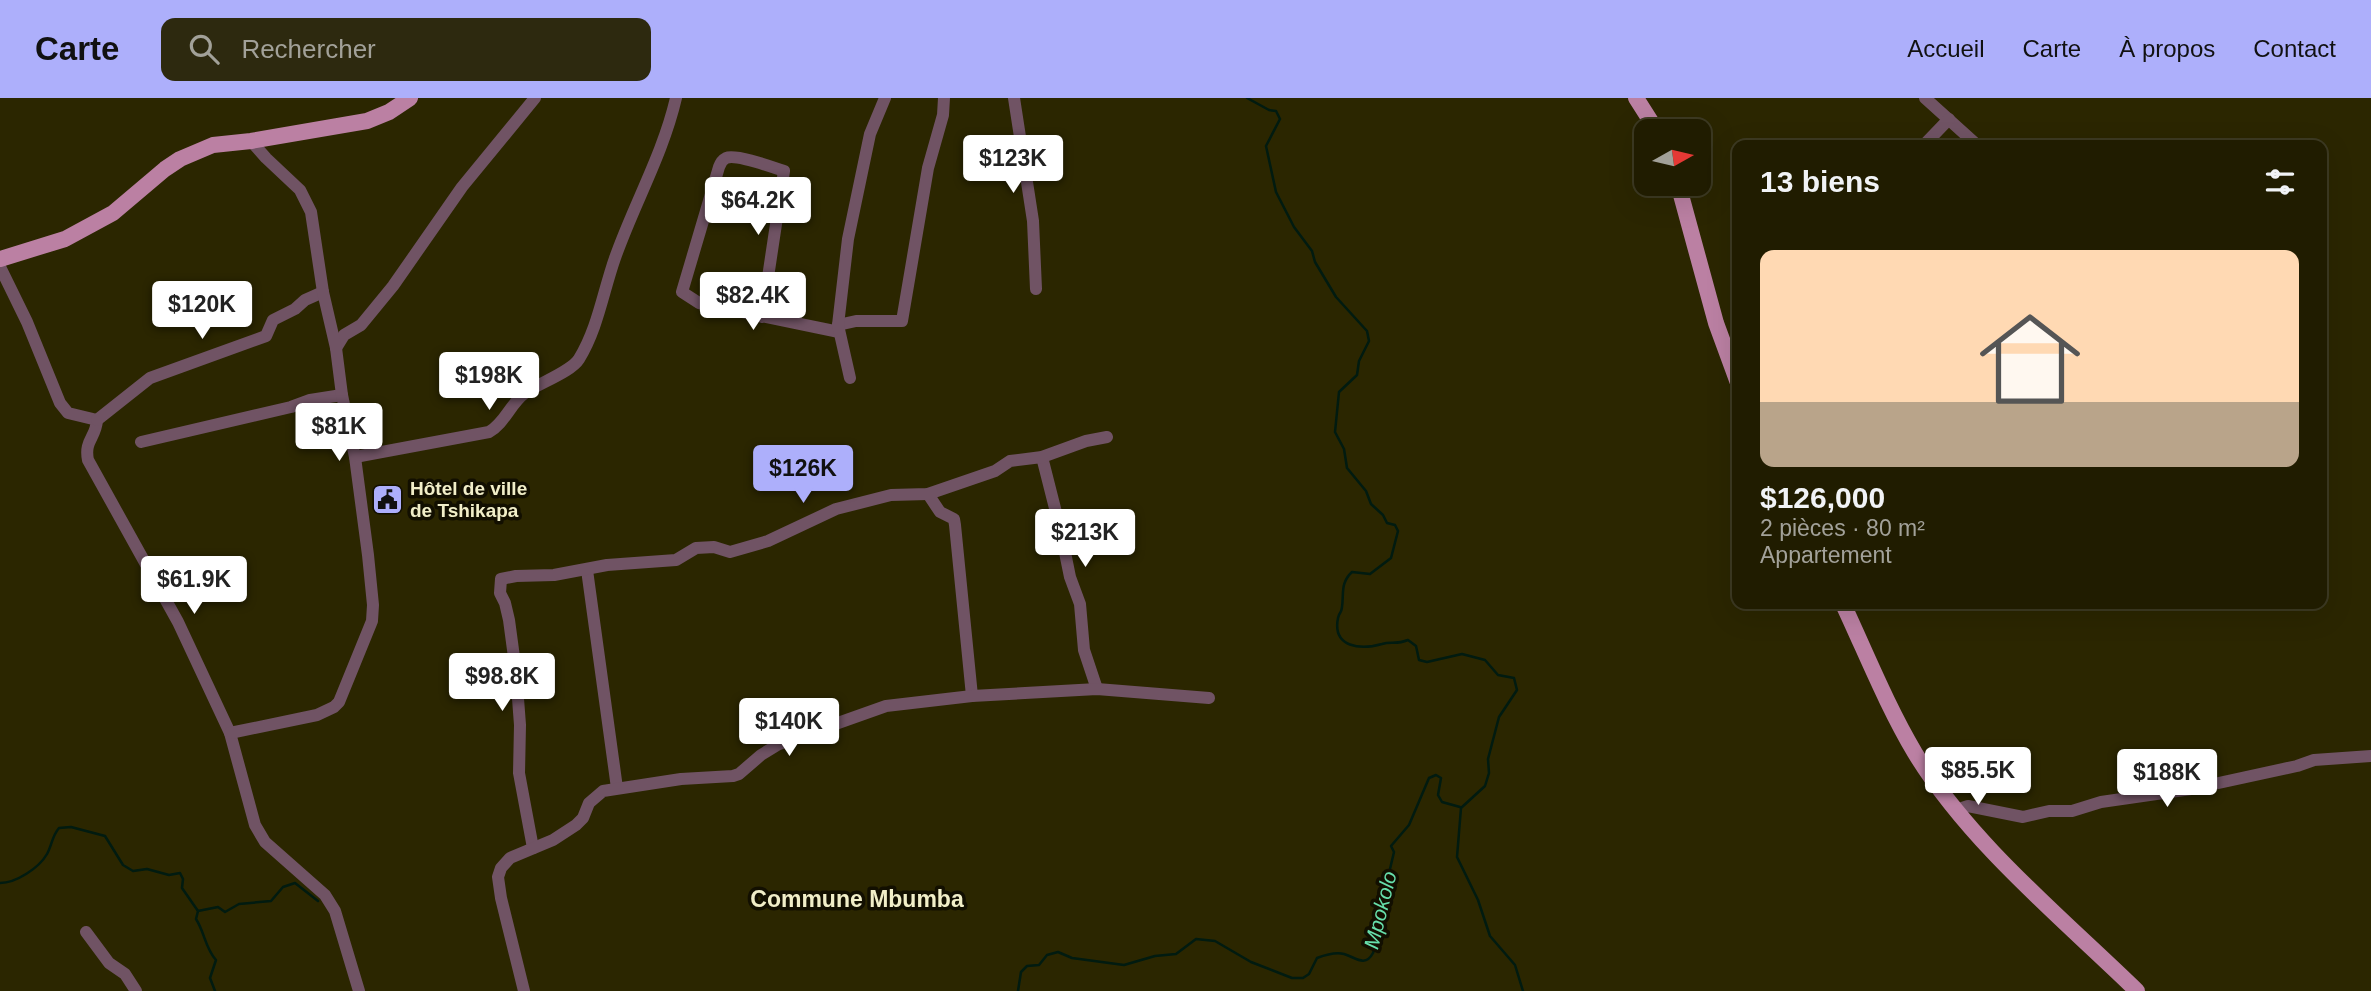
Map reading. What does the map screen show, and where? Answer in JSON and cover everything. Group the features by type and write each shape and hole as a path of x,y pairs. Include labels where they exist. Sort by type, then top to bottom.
{"main road":[{"path":"0,259 65,239 113,213 180,159 213,145 367,121 389,112 410,98"},
{"path":"1636,98 1649,119"},
{"path":"1681,196 1716,323 1732,351"},
{"path":"1845,609 1909,742 1956,810 1993,852 2137,991"}],"street":[{"path":"336,348 345,335 361,325 393,286 462,187 535,98"},
{"path":"355,457 489,432 499,426 523,394 571,368 578,361 597,321 615,260 638,198 668,130 676,98"},
{"path":"850,378 838,328 848,239 870,134 885,98"},
{"path":"762,317 784,171 739,158 722,160 682,292 699,303 762,317 838,328 856,321 902,321 928,168 943,115 944,98"},
{"path":"1014,98 1033,220 1036,289"},
{"path":"1925,98 1972,140"},
{"path":"1929,140 1949,119"},
{"path":"230,733 317,715 328,711 339,702 368,632 373,605 355,457 342,395 336,348 323,292 311,212 300,190 251,141"},
{"path":"0,267 27,322 60,403 68,413 97,420"},
{"path":"97,420 150,378 266,336 273,320 323,292"},
{"path":"141,442 291,407 310,400 342,395"},
{"path":"97,420 97,427 86,449 88,460 178,622 230,733 256,825 265,842 325,895 335,911 359,991"},
{"path":"533,848 519,773 520,725 516,672 509,620 500,587 501,579 554,575 607,565 676,560 696,548 714,547 730,552 768,541 836,509 868,499 928,494 996,471 1010,461 1042,457 1086,441 1108,437"},
{"path":"1042,457 1070,577 1080,604 1084,650 1097,689"},
{"path":"928,494 935,507 954,519 956,524 972,695"},
{"path":"587,570 617,788"},
{"path":"524,991 501,898 498,877 501,868 510,858 553,840 576,825 583,818 589,803 603,791 681,779 733,776 779,744 886,706 972,695 1097,689 1209,698"},
{"path":"1956,810 1968,806 2023,817 2049,811 2072,811 2101,802 2190,789 2314,760 2371,756"},
{"path":"86,932 109,963 125,974 136,991"}],"waterway":[{"path":"1247,98 1276,111 1280,119 1266,146 1276,192 1336,297 1367,331 1369,341 1359,361 1357,375 1339,392 1335,432 1344,449 1347,468 1366,491 1371,504 1387,523 1395,525 1398,531 1391,558 1370,574 1352,572 1346,580 1338,618 1339,636 1350,644 1365,647 1408,640 1416,646 1419,660 1427,662 1462,654 1485,660 1498,675 1514,678 1517,690 1499,717 1488,759 1489,773 1485,786 1461,808 1457,857 1478,900 1490,936 1515,965 1523,991"},
{"name":"Mpokolo","path":"1018,991 1021,972 1027,966 1039,965 1047,955 1058,952 1072,958 1124,965 1155,956 1176,954 1196,939 1215,941 1251,962 1292,978 1303,978 1309,974 1317,958 1327,955 1341,953 1367,960 1374,949 1375,928 1394,852 1391,846 1409,825 1429,778 1436,775 1441,778 1438,795 1442,802 1460,807"},
{"path":"0,883 20,878 33,869 47,854 59,828 71,827 105,836 123,865 133,871 147,869 169,875 180,873 183,879 182,888 198,911 196,919 216,960 210,978 215,991"},
{"path":"198,911 218,907 225,912 239,904 271,901 283,887 295,883 318,901"}],"place":[{"name":"Hôtel de ville de Tshikapa","path":"387,499"}],"district":[{"name":"Commune Mbumba","path":"857,899"}]}
